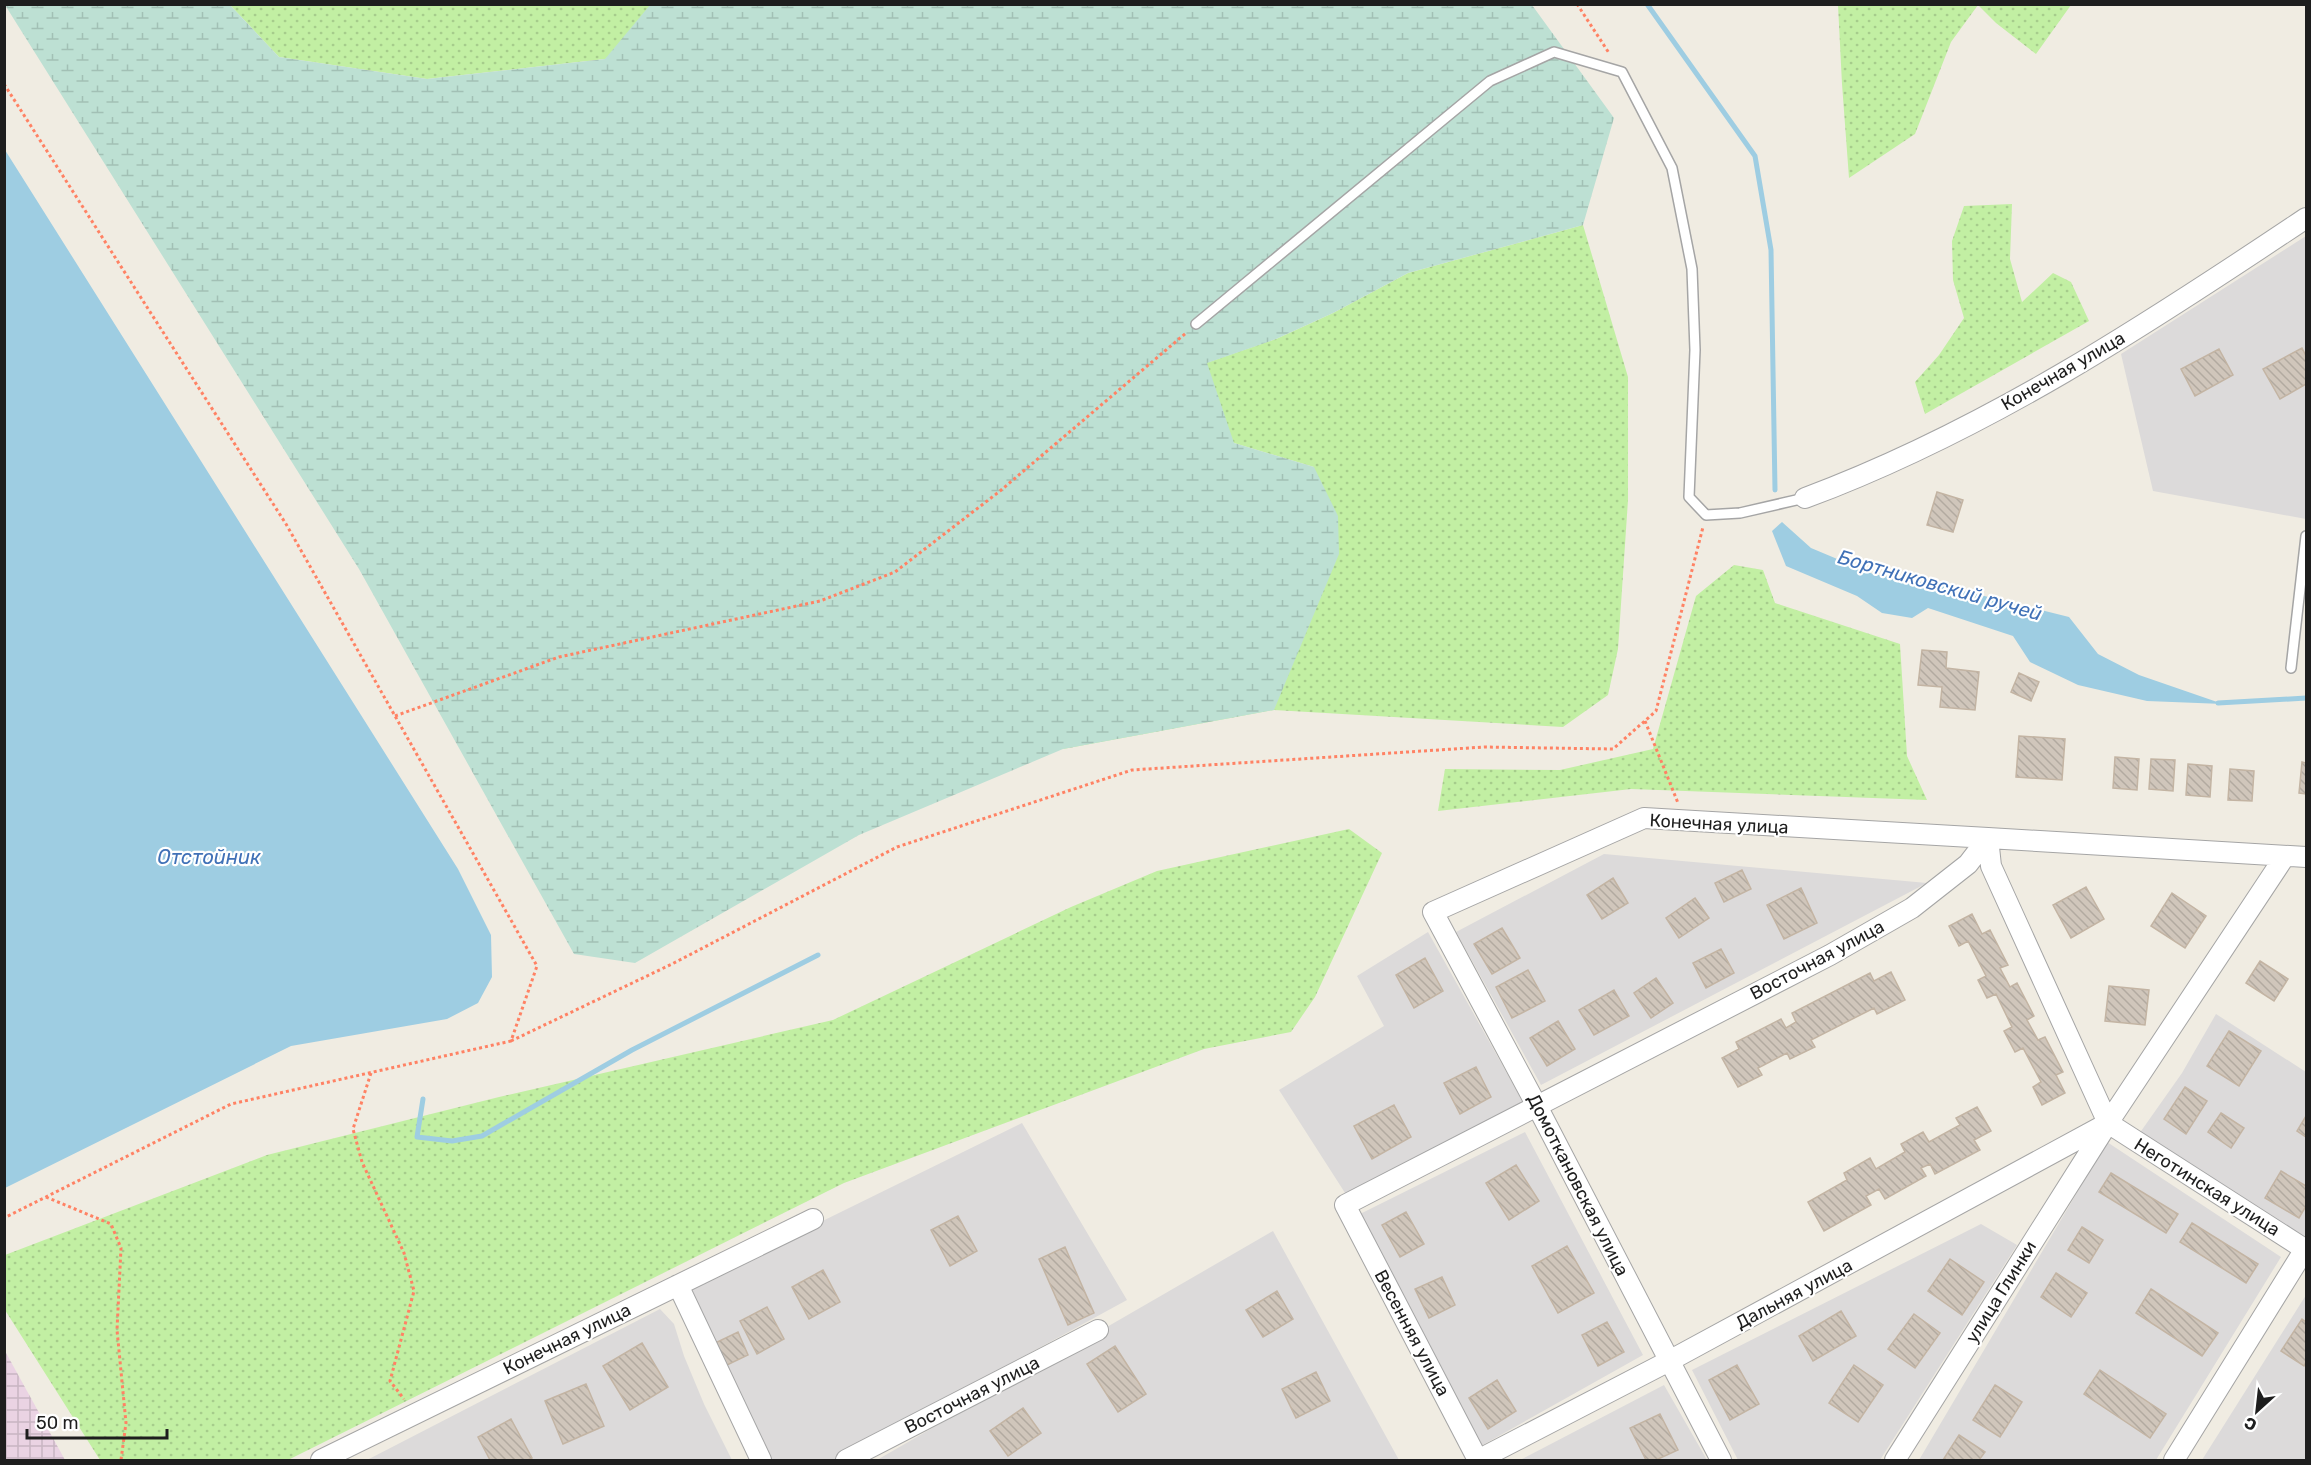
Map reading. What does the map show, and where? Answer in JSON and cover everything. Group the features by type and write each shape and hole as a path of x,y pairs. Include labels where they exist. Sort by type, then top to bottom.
{"street":[{"name":"Конечная улица","path":"1805,498 1860,478 1998,409 2173,307 2307,218"},
{"name":"Конечная улица","path":"1433,912 1644,818 1988,838"},
{"path":"2108,1124 1991,866 1988,838 2307,857"},
{"name":"Восточная улица","path":"1345,1205 1830,954 1912,908 1968,864 1988,838"},
{"name":"улица Глинки","path":"1895,1461 2108,1124 2285,856"},
{"name":"Домоткановская улица","path":"1433,912 1537,1106 1720,1461"},
{"name":"Неготинская улица","path":"2108,1124 2306,1249"},
{"name":"Дальняя улица","path":"1478,1460 1669,1361 2108,1124"},
{"name":"Весенняя улица","path":"1345,1205 1478,1460"},
{"name":"Конечная улица","path":"321,1461 813,1219"},
{"path":"2174,1461 2306,1249"},
{"path":"678,1285 760,1461"},
{"name":"Восточная улица","path":"846,1461 1098,1330"}],"lane":[{"path":"1196,324 1490,81 1554,52 1622,72 1672,168 1692,268 1695,350 1689,496 1706,515 1740,513 1805,498"},
{"path":"2291,668 2307,536"}],"path":[{"path":"1577,4 1622,72"},
{"path":"4,84 286,524 537,966 511,1041"},
{"path":"395,716 559,657 820,601 895,572 1000,492 1196,324"},
{"path":"4,1218 231,1104 511,1041 672,964 897,847 1132,770 1484,747 1613,749 1656,711 1706,515"},
{"path":"1645,721 1665,775 1678,800"},
{"path":"371,1072 353,1129 362,1162 404,1253 414,1291 390,1381 416,1413"},
{"path":"46,1197 111,1224 121,1248 117,1330 126,1423 121,1461"}],"shaded area":[{"path":"2306,236 2306,519 2153,491 2121,354"},
{"path":"1604,854 1927,883 1541,1085 1456,932"},
{"path":"1428,932 1523,1102 1347,1196 1279,1090 1384,1026 1357,976"},
{"path":"2216,1014 2306,1072 2306,1234 2304,1238 2139,1134 2182,1073"},
{"path":"1022,1123 1127,1300 834,1460 761,1460 682,1290"},
{"path":"1525,1132 1643,1355 1481,1446 1360,1214"},
{"path":"2107,1142 2281,1257 2156,1460 1919,1460"},
{"path":"1981,1224 2017,1245 1880,1460 1738,1460 1692,1370"},
{"path":"1273,1231 1399,1460 877,1460"},
{"path":"2306,1295 2306,1460 2202,1460"},
{"path":"660,1309 674,1324 684,1356 704,1404 732,1460 367,1460"},
{"path":"5,1351 65,1460 5,1460"},
{"path":"1664,1385 1707,1460 1520,1460"}],"green space":[{"path":"1838,4 2071,5 2036,54 1996,23 1978,5 1951,42 1915,134 1849,178"},
{"path":"5,5 230,5 279,57 427,79 605,59 650,5 1532,5 1614,118 1583,225 1408,273 1333,313 1276,339 1207,363 1234,443 1314,467 1338,516 1339,554 1274,710 1063,749 859,835 635,963 574,954 359,569"},
{"path":"230,5 986,5 605,59 427,79 279,57"},
{"path":"2012,204 2010,259 2022,302 2053,273 2071,282 2089,321 1925,414 1915,382 1939,355 1964,318 1953,280 1952,241 1964,206"},
{"path":"1583,225 1628,377 1628,500 1618,649 1608,695 1563,727 1274,710 1063,749 1314,467 1234,443 1156,391 1206,363 1276,339 1333,313 1408,273"},
{"path":"1734,565 1763,570 1775,603 1900,644 1907,756 1927,800 1631,789 1438,811 1445,769 1560,770 1653,749 1696,596"},
{"path":"1349,829 1382,853 1315,997 1291,1032 1204,1049 844,1183 288,1460 100,1460 5,1310 5,1255 267,1155 499,1097 833,1020 1071,907 1157,871"}],"water":[{"name":"Отстойник","path":"5,150 458,869 491,935 492,977 478,1003 447,1019 291,1046 5,1188"},
{"path":"1782,522 1811,548 1873,574 1944,586 2069,617 2098,654 2139,675 2223,704 2147,701 2078,685 2030,662 2013,636 1928,608 1912,618 1882,613 1857,596 1786,566 1772,531"}],"building":[{"path":"2302,348 2306,356 2306,384 2280,399 2263,369"},
{"path":"2219,349 2233,375 2195,396 2181,369"},
{"path":"1937,492 1963,500 1953,532 1927,525"},
{"path":"1922,650 1947,652 1946,668 1979,672 1975,710 1940,707 1942,687 1918,685"},
{"path":"2019,673 2039,682 2031,701 2011,692"},
{"path":"2019,736 2065,739 2062,780 2016,777"},
{"path":"2115,757 2139,759 2137,790 2113,788"},
{"path":"2151,759 2175,760 2173,791 2149,789"},
{"path":"2302,762 2306,763 2306,794 2299,793"},
{"path":"2188,764 2212,766 2210,797 2186,795"},
{"path":"2230,769 2254,771 2252,801 2228,800"},
{"path":"1742,870 1751,889 1724,902 1715,883"},
{"path":"1613,878 1628,903 1602,919 1587,895"},
{"path":"2086,887 2104,919 2071,938 2053,905"},
{"path":"1801,888 1817,923 1784,939 1767,905"},
{"path":"2172,893 2206,916 2185,948 2151,926"},
{"path":"1695,898 1709,918 1679,938 1666,918"},
{"path":"1972,914 1982,934 1990,930 2008,965 2000,968 2010,987 2017,983 2034,1016 2027,1020 2038,1040 2045,1037 2063,1072 2056,1075 2065,1093 2042,1105 2033,1087 2041,1082 2023,1048 2015,1052 2004,1031 2012,1027 1996,994 1987,998 1978,980 1986,976 1968,941 1959,946 1949,926"},
{"path":"1502,928 1520,958 1492,974 1474,944"},
{"path":"1721,949 1734,973 1706,988 1693,963"},
{"path":"1425,958 1443,991 1414,1008 1396,975"},
{"path":"2260,961 2288,979 2274,1001 2246,983"},
{"path":"1528,970 1545,1001 1512,1018 1496,987"},
{"path":"1891,972 1905,1000 1877,1014 1874,1008 1811,1040 1815,1047 1790,1059 1787,1053 1758,1068 1762,1075 1738,1087 1722,1058 1739,1049 1736,1042 1781,1019 1786,1028 1796,1022 1792,1013 1870,973 1874,981"},
{"path":"1656,978 1673,1003 1651,1018 1634,993"},
{"path":"2109,986 2149,990 2145,1025 2105,1021"},
{"path":"1614,990 1629,1016 1594,1035 1579,1010"},
{"path":"1558,1021 1575,1049 1547,1066 1530,1038"},
{"path":"2229,1031 2261,1051 2239,1086 2207,1066"},
{"path":"1476,1067 1491,1097 1460,1114 1444,1083"},
{"path":"2185,1087 2207,1101 2186,1134 2164,1119"},
{"path":"1394,1105 1411,1137 1372,1159 1354,1126"},
{"path":"1977,1107 1991,1131 1974,1140 1980,1150 1935,1174 1930,1164 1921,1168 1926,1176 1885,1199 1879,1189 1866,1196 1871,1205 1824,1231 1808,1202 1847,1180 1844,1173 1870,1158 1876,1169 1905,1152 1901,1144 1923,1132 1929,1142 1960,1125 1956,1118"},
{"path":"2221,1113 2244,1128 2231,1148 2208,1132"},
{"path":"2306,1116 2306,1137 2297,1131"},
{"path":"1516,1165 1539,1201 1509,1220 1486,1183"},
{"path":"2281,1171 2306,1186 2306,1206 2299,1218 2265,1198"},
{"path":"2111,1173 2178,1214 2166,1233 2099,1192"},
{"path":"1406,1212 1424,1244 1400,1257 1382,1225"},
{"path":"958,1216 977,1251 950,1266 931,1230"},
{"path":"2192,1223 2258,1264 2246,1283 2180,1242"},
{"path":"2082,1227 2103,1240 2089,1263 2068,1250"},
{"path":"1567,1246 1594,1293 1558,1313 1532,1266"},
{"path":"1065,1247 1094,1313 1068,1325 1039,1259"},
{"path":"1950,1259 1984,1282 1962,1315 1928,1291"},
{"path":"823,1270 840,1302 809,1319 792,1287"},
{"path":"2056,1273 2087,1293 2071,1317 2041,1297"},
{"path":"1442,1277 1455,1305 1429,1318 1415,1289"},
{"path":"2151,1289 2218,1333 2202,1356 2136,1313"},
{"path":"1277,1291 1293,1319 1263,1337 1246,1310"},
{"path":"767,1307 784,1339 757,1354 740,1321"},
{"path":"1841,1311 1856,1336 1813,1361 1799,1336"},
{"path":"1914,1314 1940,1333 1915,1368 1888,1349"},
{"path":"2302,1319 2306,1322 2306,1362 2304,1366 2281,1351"},
{"path":"1607,1322 1624,1352 1598,1366 1582,1335"},
{"path":"738,1332 748,1355 725,1366 715,1343"},
{"path":"642,1343 668,1387 630,1410 603,1366"},
{"path":"1115,1346 1146,1394 1118,1412 1087,1364"},
{"path":"1737,1365 1759,1404 1730,1420 1709,1380"},
{"path":"1854,1365 1883,1385 1858,1422 1829,1403"},
{"path":"2100,1370 2166,1414 2150,1438 2084,1394"},
{"path":"1316,1372 1330,1401 1296,1418 1282,1389"},
{"path":"1497,1380 1516,1411 1488,1429 1469,1398"},
{"path":"586,1384 604,1426 563,1444 545,1401"},
{"path":"1995,1385 2022,1402 2000,1437 1973,1420"},
{"path":"1023,1408 1041,1433 1008,1456 990,1431"},
{"path":"1660,1414 1678,1450 1656,1460 1646,1460 1630,1428"},
{"path":"511,1419 532,1458 528,1460 490,1460 478,1437"},
{"path":"1959,1435 1985,1452 1979,1460 1943,1460"}],"waterway":[{"name":"Бортниковский ручей","path":"1647,4 1755,156 1771,250 1775,490"},
{"name":"Бортниковский ручей","path":"2218,703 2306,698"},
{"path":"423,1099 417,1137 452,1141 482,1136 632,1050 818,955"}]}
